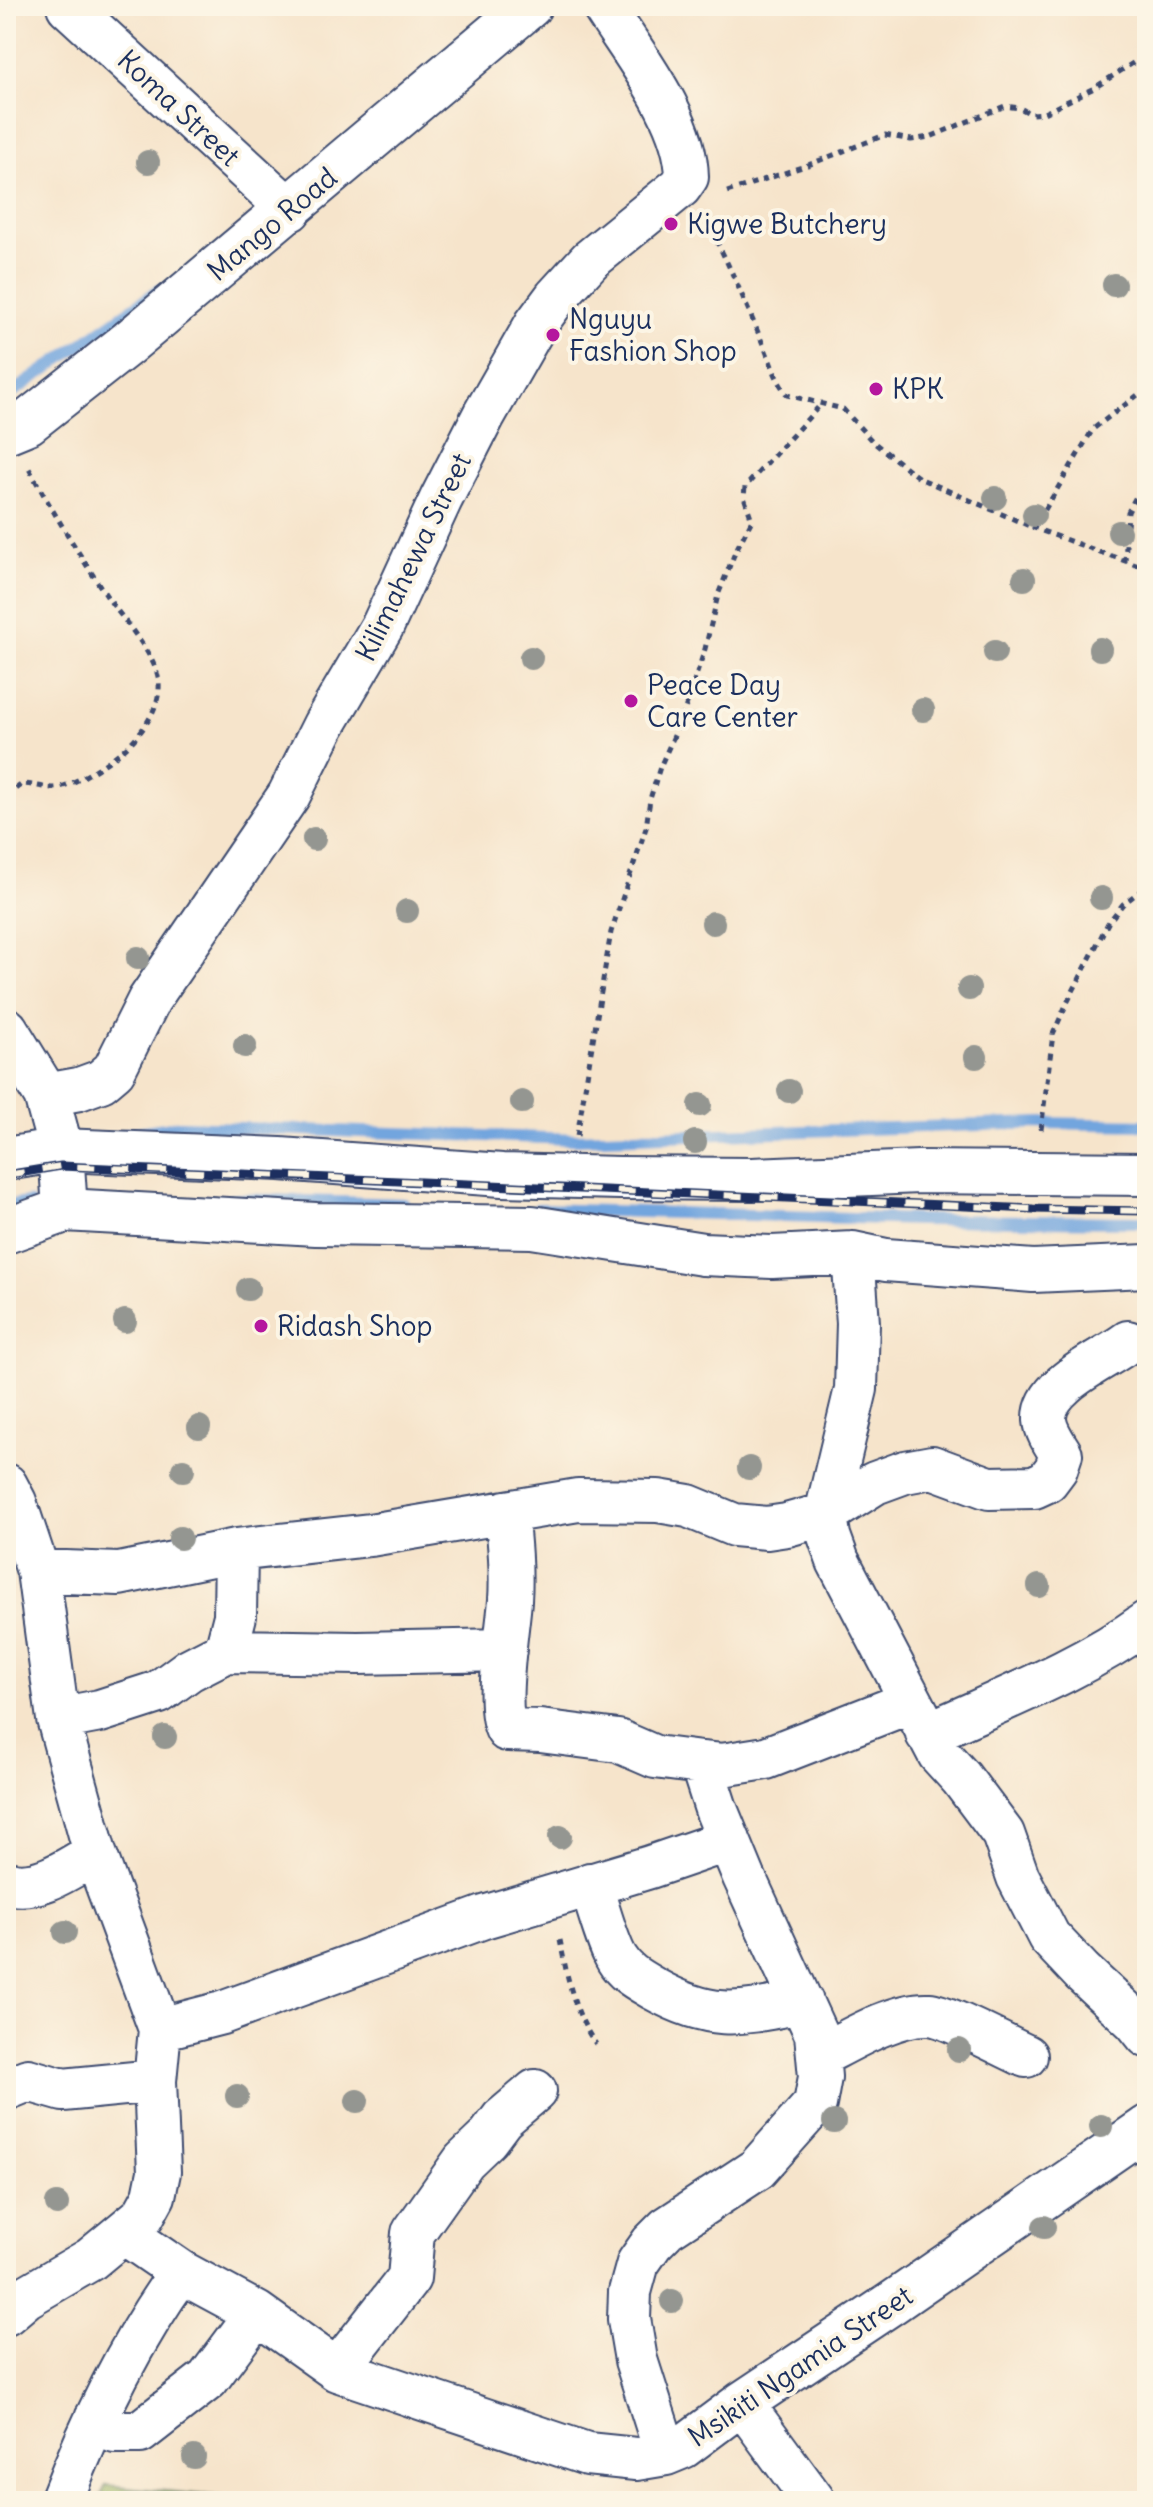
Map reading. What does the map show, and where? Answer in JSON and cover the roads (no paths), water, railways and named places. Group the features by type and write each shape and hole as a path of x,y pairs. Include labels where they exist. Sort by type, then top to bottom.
{"street":[{"name":"Koma Street","path":"68,6 290,210"},
{"name":"Mango Road","path":"16,447 28,422 290,210 529,6"},
{"name":"Kilimahewa Street","path":"46,1095 101,1081 114,1070 149,1000 289,795 324,725 383,625 441,499 536,324 564,287 590,260 680,187 692,189 683,144 666,105 603,6"},
{"path":"6,1030 46,1095 61,1150 65,1210"},
{"path":"6,1159 61,1150 280,1159 572,1177 752,1179 919,1172 1147,1174"},
{"path":"6,1231 65,1210 316,1224 532,1227 703,1254 772,1257 853,1253 886,1260 1033,1271 1147,1266"},
{"path":"853,1253 858,1323 856,1389 826,1514 829,1536 838,1561 939,1754 1003,1834 1018,1877 1049,1937 1147,2036"},
{"path":"38,1571 119,1574 236,1550 370,1535 578,1500 658,1501 688,1506 734,1525 767,1528 826,1514 875,1483 905,1472 932,1467 989,1488 1034,1487 1047,1481 1056,1469 1061,1454 1045,1421 1048,1406 1076,1374 1128,1342"},
{"path":"6,1485 15,1502 38,1571 58,1719 95,1853 160,2029 155,2081 159,2172 154,2196 143,2216 124,2233 91,2259 26,2297 6,2314"},
{"path":"506,1512 510,1585 503,1722 507,1730 552,1732 618,1741 655,1757 722,1765 766,1758 918,1718 1060,1673 1123,1640 1147,1622"},
{"path":"226,1651 235,1616 236,1550"},
{"path":"58,1719 100,1711 159,1692 189,1670 226,1651 505,1650"},
{"path":"666,2454 636,2360 629,2319 630,2292 638,2263 667,2228 757,2169 815,2104 820,2077 816,2034 729,1840 701,1763"},
{"path":"160,2029 222,2013 415,1940 729,1840"},
{"path":"6,1882 20,1887 46,1879 95,1853"},
{"path":"571,1890 628,1974 682,2005 712,2012 749,2012 802,2002"},
{"path":"819,2056 894,2022 914,2015 932,2014 1026,2056"},
{"path":"6,2089 28,2080 63,2090 155,2081"},
{"path":"337,2370 409,2278 413,2233 464,2161 502,2119 535,2091"},
{"name":"Msikiti Ngamia Street","path":"124,2233 181,2272 257,2313 337,2370 587,2454 636,2459 666,2454 683,2447 742,2403 1147,2127"},
{"path":"61,2501 96,2418 143,2327 181,2272"},
{"path":"96,2418 115,2432 140,2432 208,2379 257,2313"},
{"path":"742,2403 814,2501"}],"waterway":[{"path":"6,397 159,290"},
{"path":"127,1134 178,1126 576,1139 1041,1123 1147,1125"},
{"path":"231,1199 404,1204"},
{"path":"6,1206 29,1203"},
{"path":"538,1209 922,1220 1147,1222"}],"railway":[{"path":"6,1175 61,1166 1033,1209 1147,1211"}],"place":[{"name":"Kigwe Butchery","path":"671,224"},
{"name":"Nguyu Fashion Shop","path":"553,335"},
{"name":"KPK","path":"876,389"},
{"name":"Peace Day Care Center","path":"631,701"},
{"name":"Ridash Shop","path":"261,1326"}]}
